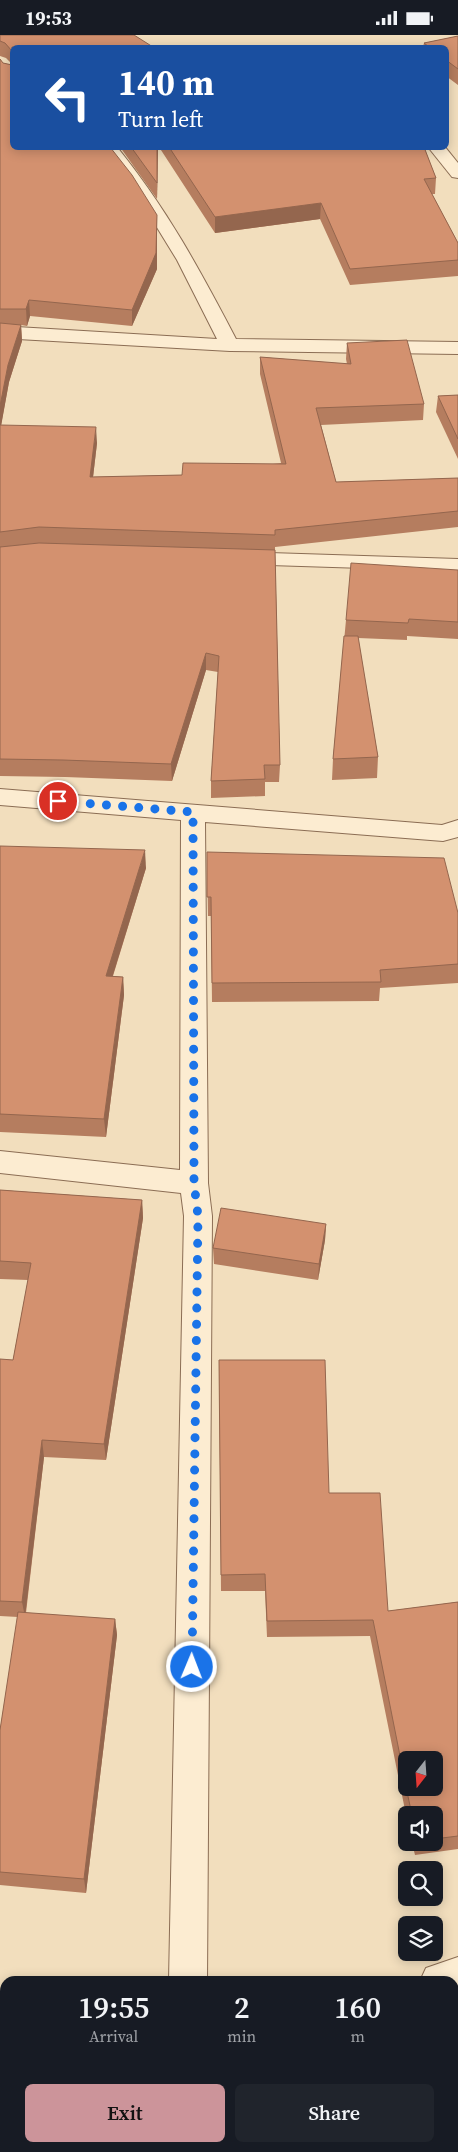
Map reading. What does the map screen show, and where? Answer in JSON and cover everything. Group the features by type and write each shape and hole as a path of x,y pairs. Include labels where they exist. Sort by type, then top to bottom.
{"street":[{"path":"110,150 141,188 186,260 230,345"},
{"path":"439,150 458,173"},
{"path":"0,332 230,345 458,348"},
{"path":"219,557 458,565"},
{"path":"0,797 443,833 458,828"},
{"path":"188,1976 198,1216 194,1183 193,812"},
{"path":"0,1162 194,1183"}],"building":[{"path":"0,35 134,35 150,45 10,45 10,49 0,41"},
{"path":"458,36 458,69 449,62 449,45 426,45 424,43"},
{"path":"0,59 3,63 10,65 10,150 112,150 132,175 157,215 156,253 132,310 29,300 26,309 0,309"},
{"path":"133,150 157,150 157,183"},
{"path":"171,150 425,150 436,178 424,179 458,243 458,260 350,269 321,203 215,217"},
{"path":"0,323 21,325 8,365 0,406"},
{"path":"407,340 424,404 316,408 336,482 458,478 458,511 275,530 275,535 39,527 0,532 0,425 96,427 90,477 182,475 183,463 286,464 260,357 351,364 347,343"},
{"path":"458,395 458,439 438,396"},
{"path":"39,543 275,550 280,765 264,765 265,779 211,781 219,656 206,653 171,764 0,759 0,547"},
{"path":"351,563 458,570 458,622 409,619 408,623 346,620"},
{"path":"344,636 358,636 378,757 333,759"},
{"path":"0,846 145,850 106,976 123,977 104,1119 0,1114"},
{"path":"207,852 444,858 458,913 458,964 380,970 381,982 212,983 211,897 207,897"},
{"path":"0,1190 142,1200 104,1444 42,1440 22,1602 0,1601 0,1359 13,1360 31,1263 0,1261"},
{"path":"221,1208 326,1224 319,1264 213,1248"},
{"path":"219,1360 325,1360 329,1493 380,1493 388,1611 458,1602 458,1836 443,1838 443,1806 410,1806 408,1796 443,1796 443,1751 399,1751 373,1620 267,1621 265,1574 221,1575"},
{"path":"18,1612 115,1619 84,1879 0,1872 0,1730"}],"route":[{"path":"58,801 193,812 194,1183 198,1216 192,1667"}]}
